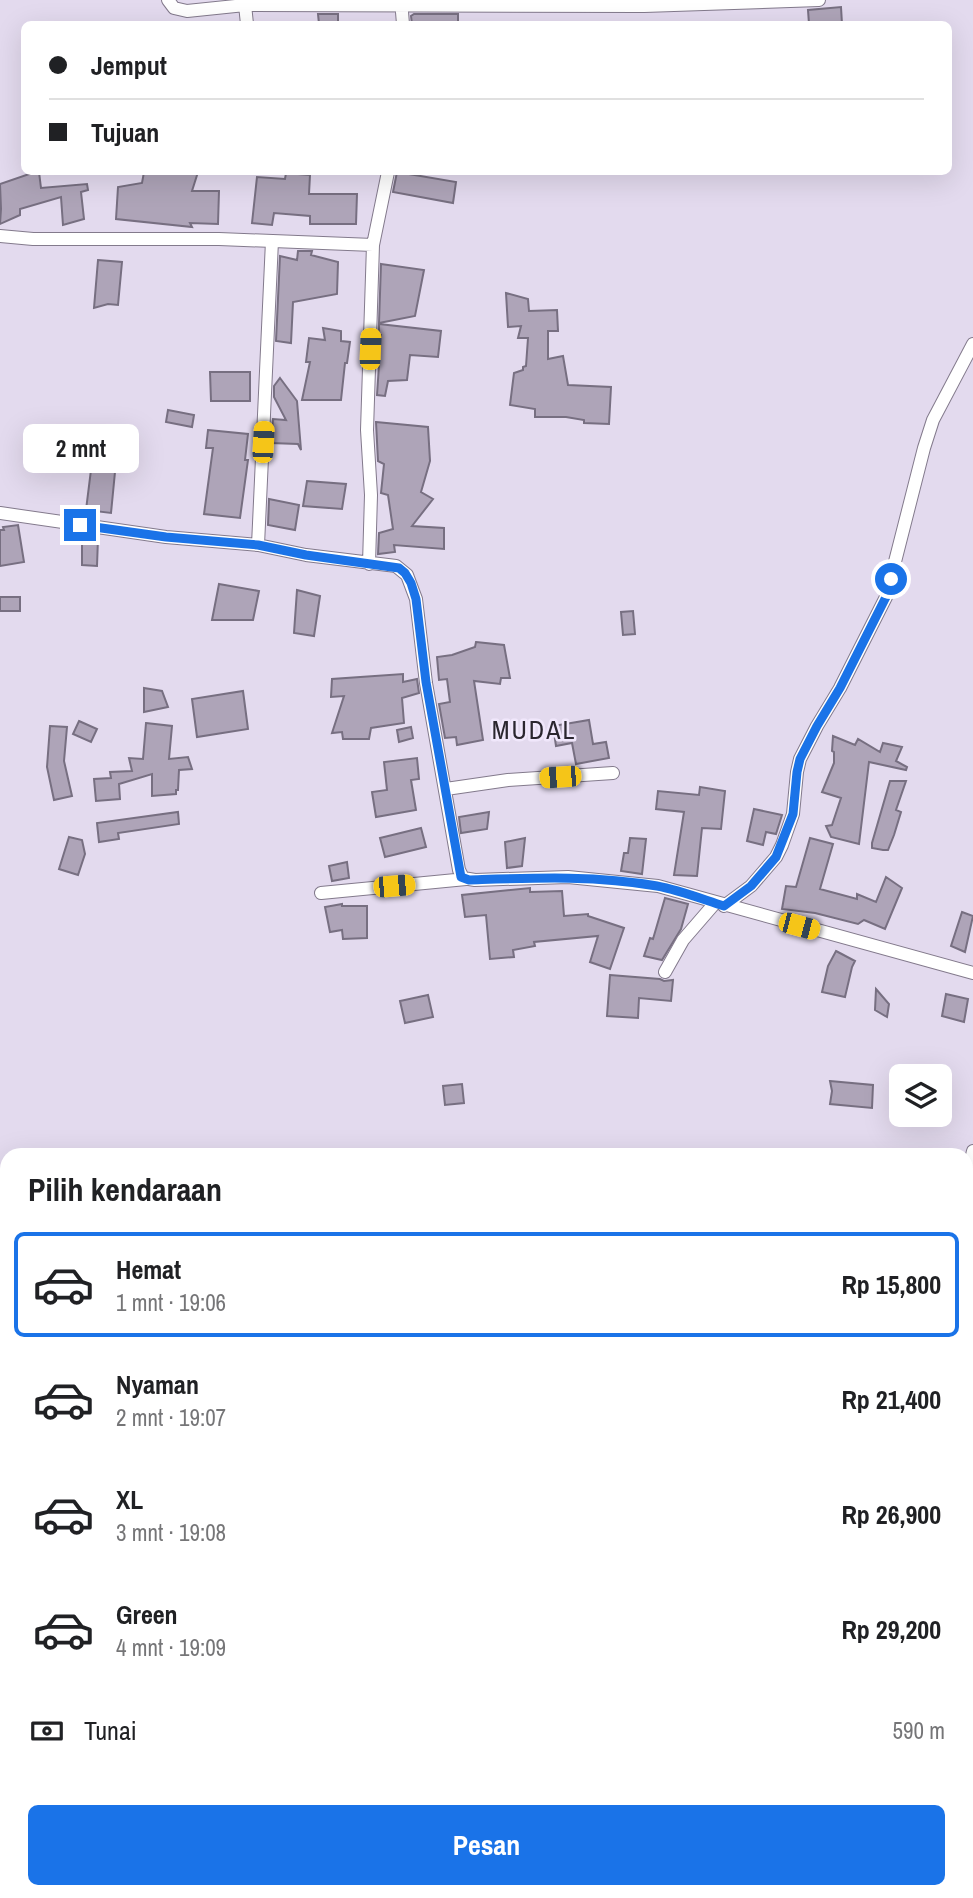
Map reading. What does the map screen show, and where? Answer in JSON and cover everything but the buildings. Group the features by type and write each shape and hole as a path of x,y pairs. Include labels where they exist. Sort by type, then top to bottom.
{"street":[{"path":"168,0 174,8 187,11 245,5 401,2 529,7 819,0"},
{"path":"401,2 403,21"},
{"path":"245,5 247,21"},
{"path":"369,564 371,495 367,430 373,245 387,175"},
{"path":"0,236 33,239 219,239 373,245"},
{"path":"258,545 272,241"},
{"path":"665,972 683,940 719,904 751,886 776,857 782,845 793,814 800,759 886,597 930,429 973,344"},
{"path":"0,513 166,537 258,545 306,555 399,568 411,583 416,599 426,682 459,870 461,877 466,880"},
{"path":"446,789 508,780 613,773"},
{"path":"321,893 466,880 568,877 658,886 973,973"}],"district":[{"name":"MUDAL","path":"534,730"}],"route":[{"path":"80,525 166,537 258,545 343,561 396,566 405,573 416,599 426,682 461,877 469,880 568,877 658,886 724,906 751,886 776,857 793,814 800,759 840,688 886,597 891,579"}]}
